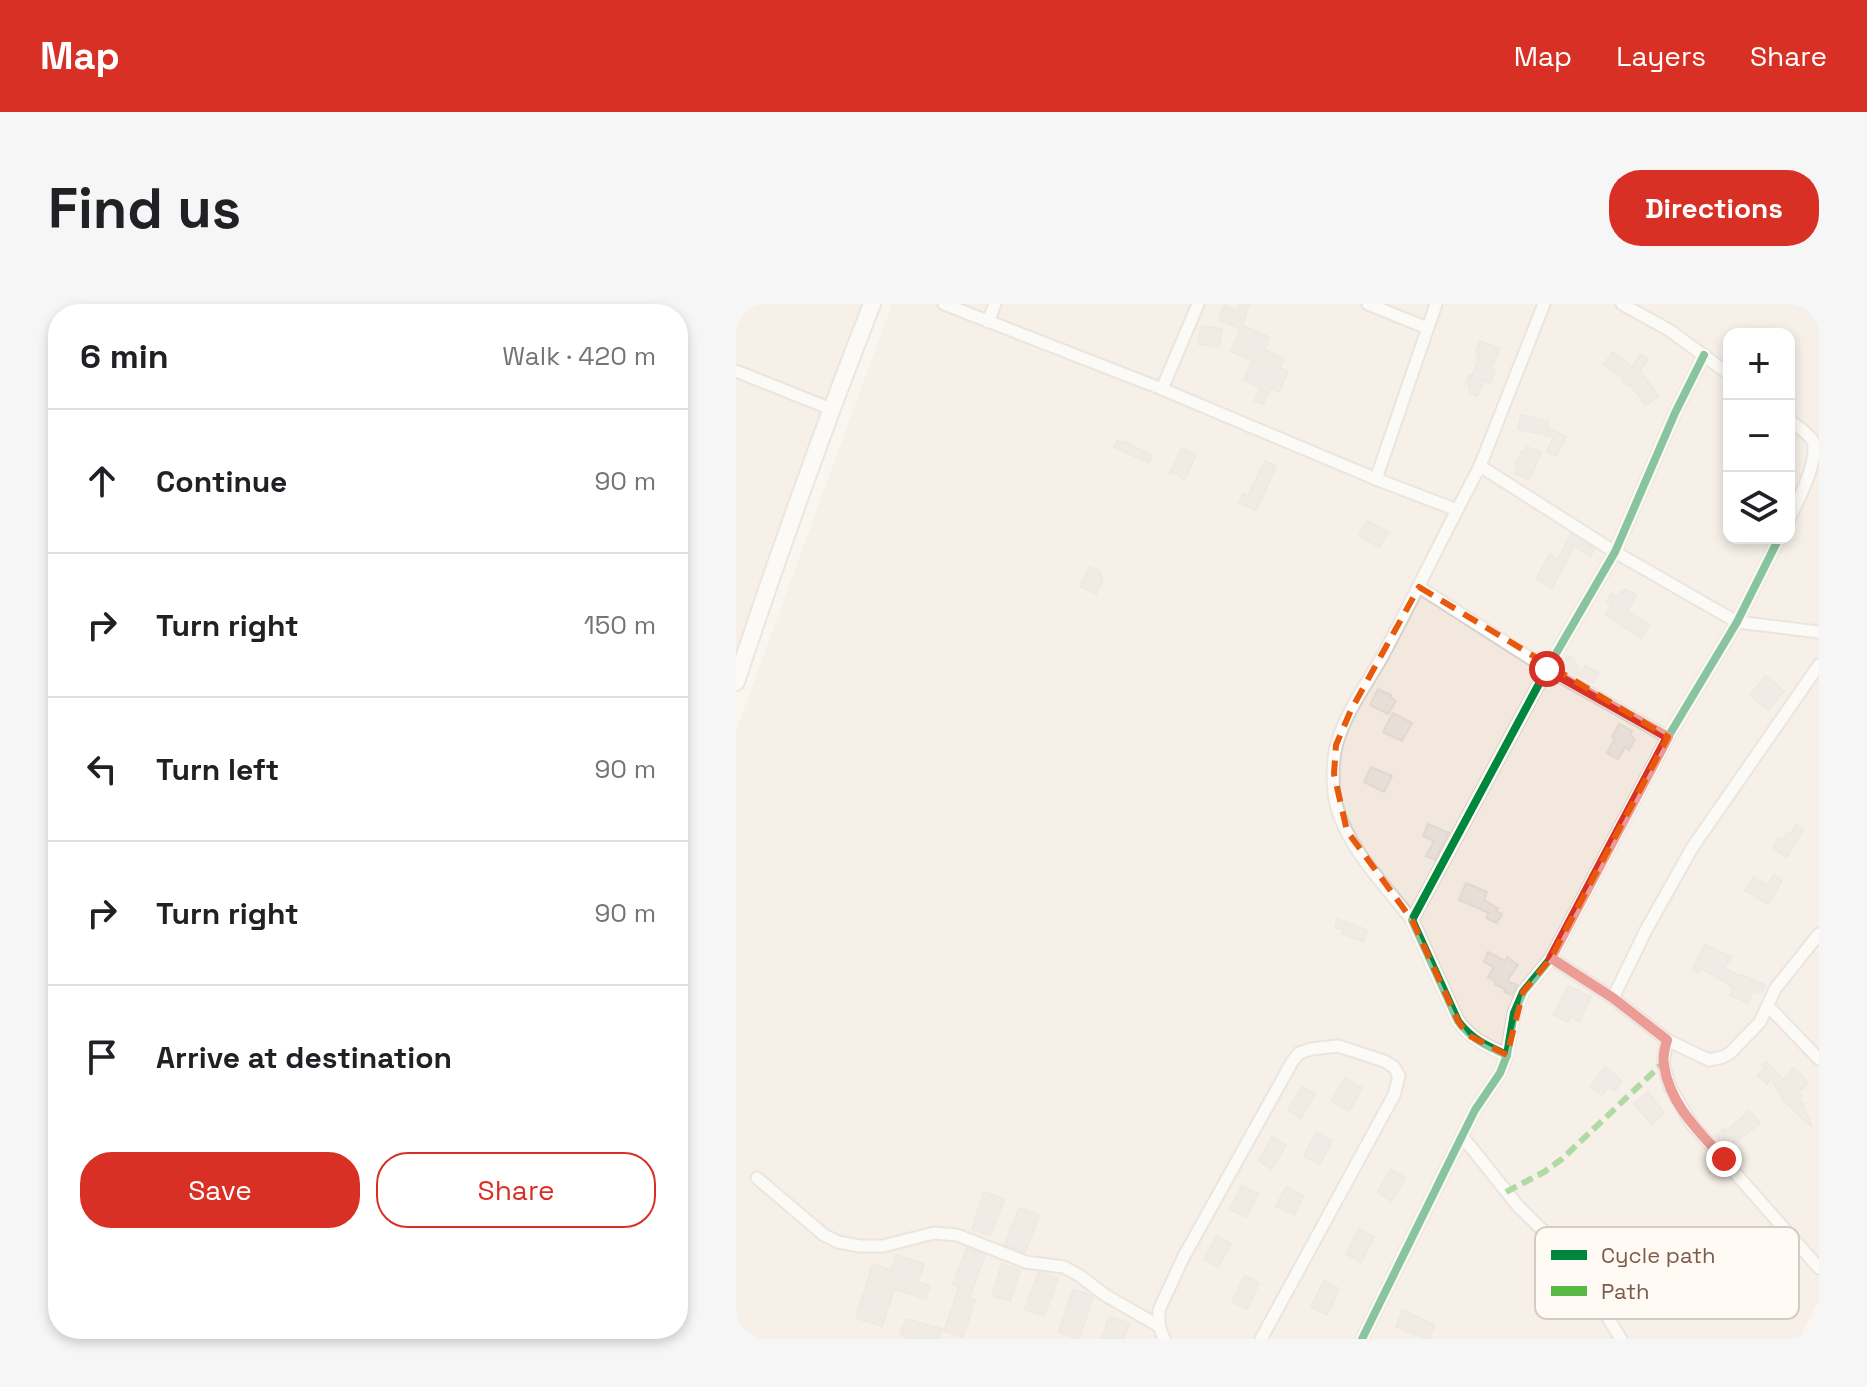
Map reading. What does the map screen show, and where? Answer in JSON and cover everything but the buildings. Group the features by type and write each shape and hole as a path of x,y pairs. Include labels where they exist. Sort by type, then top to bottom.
{"street":[{"path":"736,682 773,569 872,304"},
{"path":"944,304 1457,510"},
{"path":"988,322 995,304"},
{"path":"1162,389 1198,304"},
{"path":"1368,304 1427,328"},
{"path":"1376,479 1436,304"},
{"path":"1507,1055 1482,1044 1463,1028 1412,920 1358,851 1347,831 1336,804 1334,774 1336,745 1351,710 1419,587 1480,466 1544,304"},
{"path":"1622,304 1669,330 1723,369"},
{"path":"1412,920 1547,669 1615,552 1675,413 1704,355"},
{"path":"736,371 831,409"},
{"path":"1795,425 1813,440 1817,454 1815,467 1795,507"},
{"path":"1480,466 1615,552 1737,622 1819,632"},
{"path":"1362,1339 1475,1110 1500,1073 1507,1055 1514,1013 1523,992 1551,958 1668,737 1737,622 1776,544"},
{"path":"1419,587 1547,669 1668,737"},
{"path":"1613,998 1646,930 1692,848 1819,665"},
{"path":"1551,958 1613,998 1667,1040 1709,1060 1730,1053 1760,1022 1775,989 1819,934"},
{"path":"1768,1006 1819,1059"},
{"path":"1667,1040 1663,1063 1670,1087 1691,1123 1783,1227"},
{"path":"1164,1339 1159,1326 1159,1310 1183,1258 1299,1053 1338,1046 1384,1061 1394,1067 1399,1076 1394,1095 1261,1339"},
{"path":"1462,1136 1518,1206 1539,1227"},
{"path":"757,1178 824,1235 838,1242 883,1246 934,1233 957,1235 1026,1262 1064,1267 1159,1326"},
{"path":"1799,1245 1819,1268"},
{"path":"1609,1319 1621,1339"}],"highlighted area":[{"path":"1419,587 1668,737 1551,958 1523,992 1507,1055 1468,1035 1458,1021 1412,920 1347,831 1334,774 1336,745 1351,710"}],"shaded area":[{"path":"736,304 864,304 736,671"},
{"path":"892,304 1819,304 1819,1301 1799,1339 736,1339 736,731"}],"marked path":[{"path":"1506,1192 1562,1159 1663,1063"}],"cycle path":[{"path":"1507,1055 1474,1037 1458,1021 1412,920 1547,669 1615,552 1675,413 1704,355"},
{"path":"1362,1339 1475,1110 1500,1073 1507,1055 1514,1013 1523,992 1551,958 1668,737 1737,622 1776,544"}],"route":[{"path":"1547,669 1668,737 1551,958 1613,998 1667,1040 1663,1063 1670,1087 1691,1123 1724,1159"}]}
